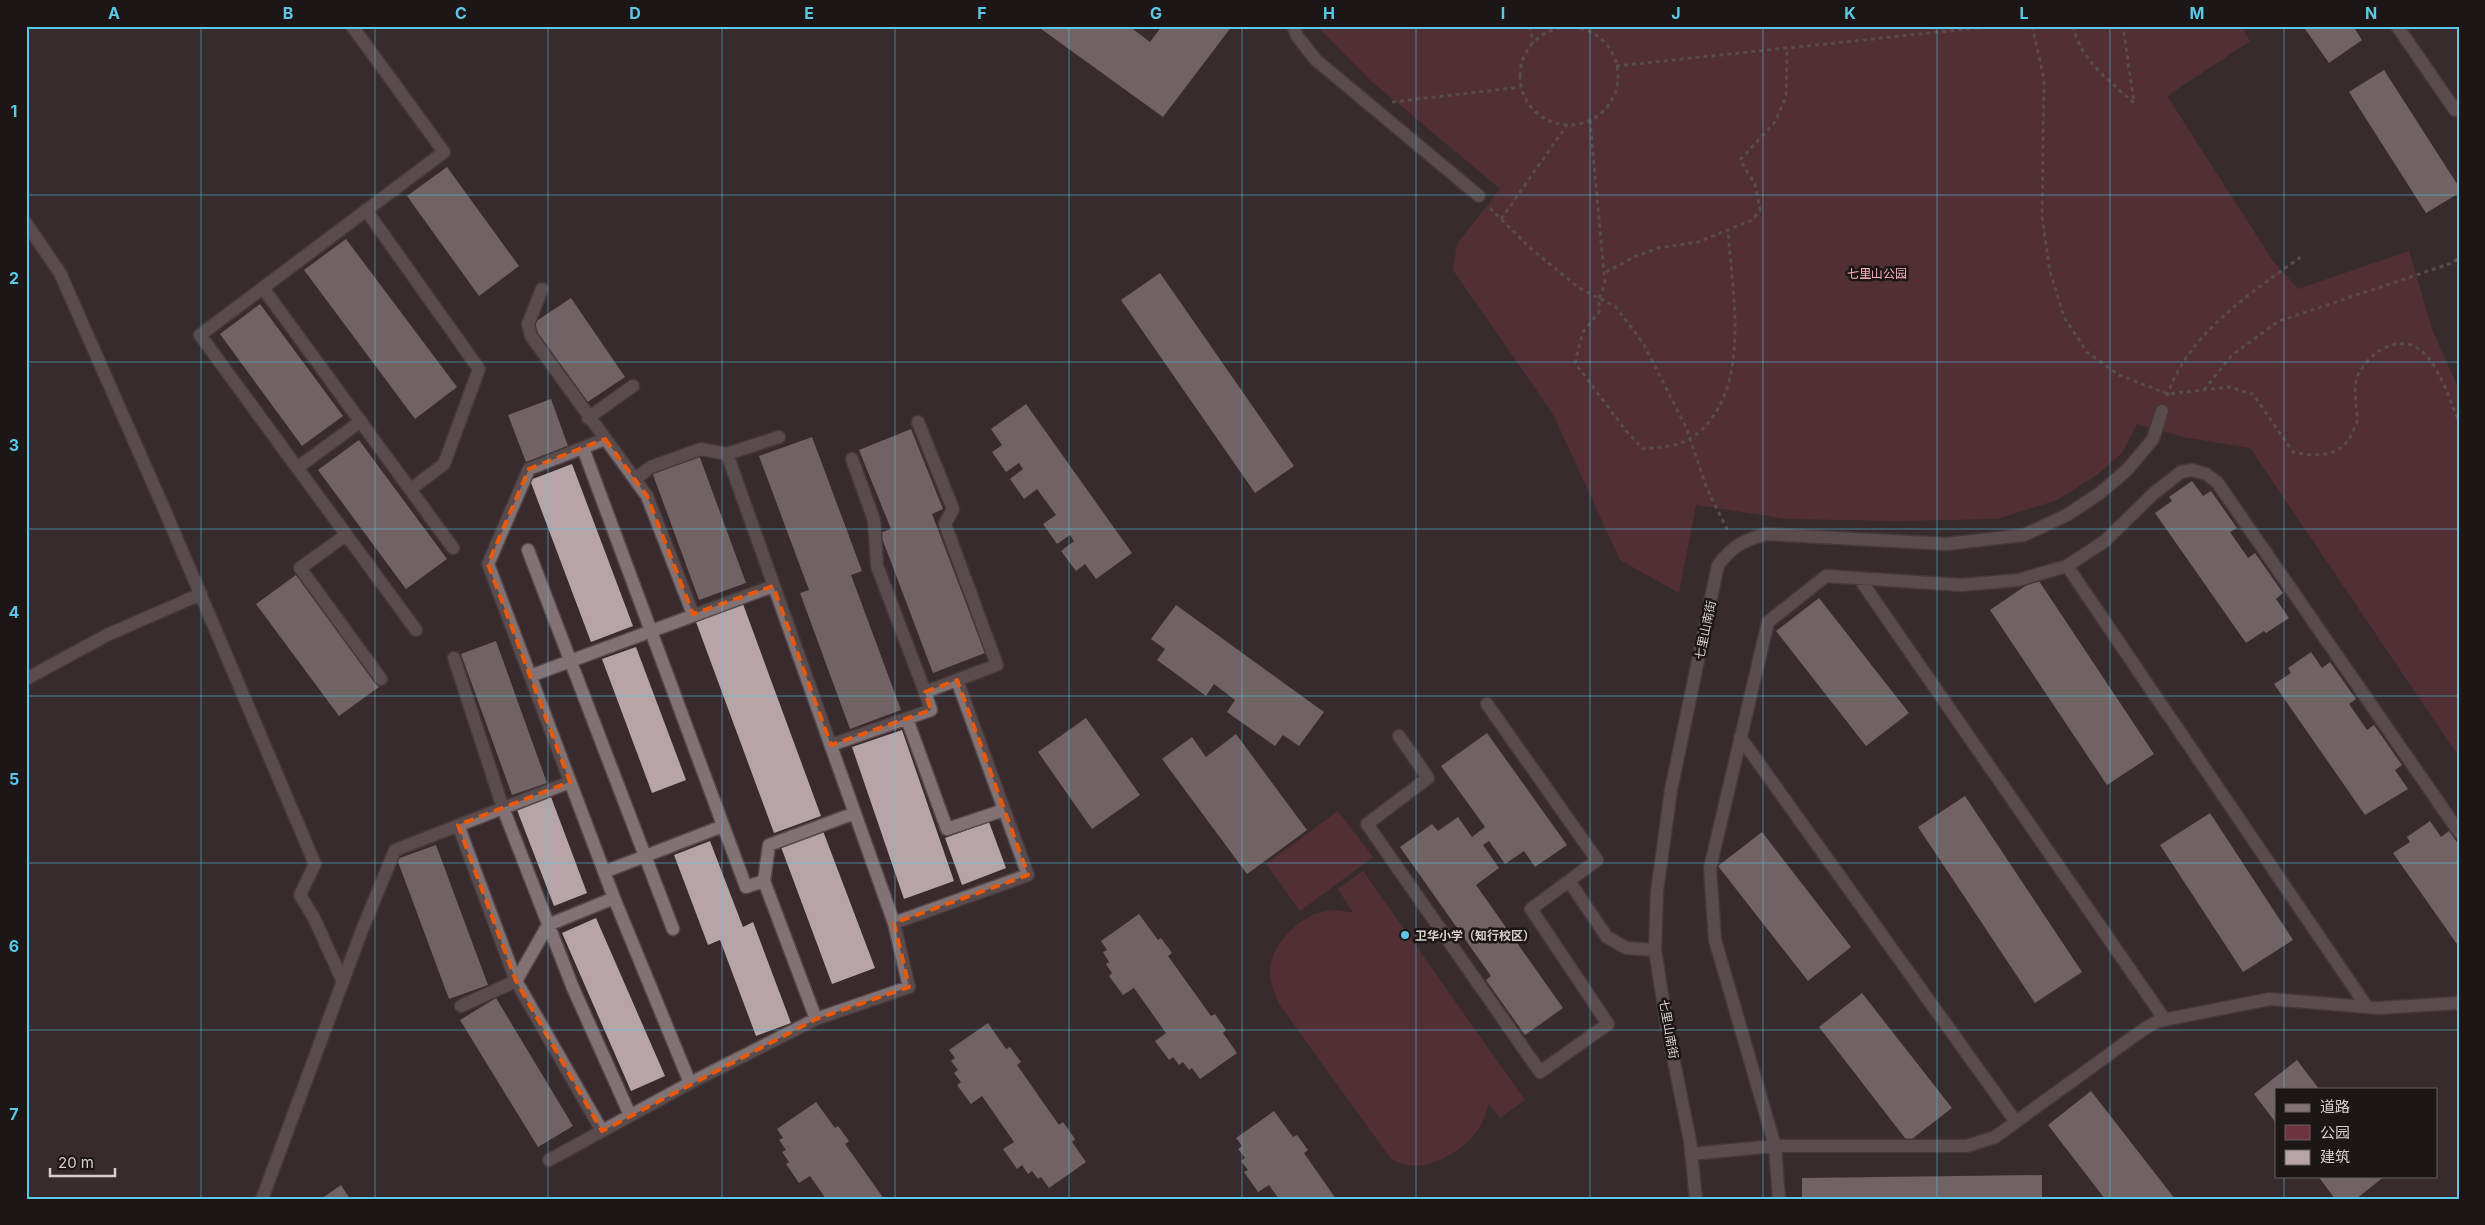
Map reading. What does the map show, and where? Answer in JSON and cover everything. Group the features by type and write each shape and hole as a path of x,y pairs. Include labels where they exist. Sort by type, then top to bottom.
{"street":[{"path":"352,26 444,152 200,335 416,630"},
{"path":"1293,26 1296,36 1316,60 1479,196"},
{"path":"2397,26 2455,110 2459,107"},
{"path":"366,210 479,369 444,464 411,490"},
{"path":"26,223 60,272 201,594 315,864 300,895 314,918 342,982"},
{"path":"263,288 454,548"},
{"path":"542,289 528,324 531,336 588,418 647,496 693,614"},
{"path":"588,418 633,386"},
{"name":"七里山南街","path":"1696,1199 1691,1154 1655,950 1657,891 1671,790 1718,565 1731,549 1766,534 1947,544 2024,535 2067,515 2100,493 2127,470 2153,438 2162,411"},
{"path":"297,468 361,421"},
{"path":"918,422 953,509 945,524 997,665 925,692"},
{"path":"635,479 651,467 701,449 727,454 779,437"},
{"path":"605,440 529,469 488,564 614,898 690,1083"},
{"path":"583,448 746,887 764,881"},
{"path":"549,1160 690,1083 816,1019 909,987 894,923 727,454"},
{"path":"831,746 932,710 877,566 874,520 852,459"},
{"path":"1779,1199 1776,1146 1715,940 1710,868 1768,622 1826,576 1961,585 2018,580 2068,566 2105,541 2153,494 2181,472 2192,470 2206,474 2217,482 2459,832"},
{"path":"346,535 300,568 381,679"},
{"path":"528,550 673,929"},
{"path":"2068,566 2367,1007"},
{"path":"1859,578 2165,1020"},
{"path":"530,676 693,614 773,586"},
{"path":"26,680 107,635 201,594"},
{"path":"454,658 503,808 548,925 573,988 630,1115"},
{"path":"894,923 1028,875 957,680"},
{"path":"1399,736 1428,778 1367,824 1540,1072 1608,1024 1531,909 1597,860 1487,704"},
{"path":"907,719 946,830 1004,810"},
{"path":"1740,737 2016,1122"},
{"path":"262,1199 342,982 395,850 570,782"},
{"path":"816,1019 764,881 769,845 855,813"},
{"path":"458,826 516,982 602,1131"},
{"path":"604,872 723,826"},
{"path":"1569,881 1607,937 1626,948 1655,950"},
{"path":"461,1006 516,982 548,925 614,898"},
{"path":"1691,1154 1776,1146 1967,1146 1995,1137 2144,1029 2165,1020 2270,999 2367,1007 2459,1003"}],"path":[{"path":"1530,26 1533,43"},
{"path":"1616,66 1996,26"},
{"path":"2032,26 2044,79 2042,217 2050,272 2064,317 2087,352 2119,375 2168,394 2229,386 2253,394 2293,452 2311,456 2336,452 2350,439 2357,422 2358,375 2369,359 2387,346 2404,342 2420,348 2431,360 2459,421"},
{"path":"2073,26 2080,48 2094,67 2134,103 2123,26"},
{"path":"1560,28 1576,28 1591,33 1604,43 1613,56 1616,66 1616,89 1610,104 1598,116 1584,124 1567,126 1551,122 1537,114 1527,102 1521,87 1520,71 1524,56 1533,43 1545,33 1560,28"},
{"path":"1606,272 1634,257 1658,248 1698,242 1752,220 1760,210 1755,184 1740,160 1775,122 1786,97 1787,48"},
{"path":"1369,105 1521,87"},
{"path":"1590,120 1606,272 1605,284 1599,298 1599,312 1583,332 1575,363 1627,432 1643,449 1671,446 1690,439 1707,425 1725,398 1736,347 1728,230"},
{"path":"1501,219 1567,126"},
{"path":"1479,196 1529,247 1579,288 1615,306 1643,343 1690,439 1707,489 1723,524 1738,545"},
{"path":"2162,411 2174,376 2194,347 2224,314 2302,256"},
{"path":"2204,390 2232,355 2279,321 2452,263 2459,258"}],"highlighted area":[{"path":"605,439 647,496 693,614 773,586 831,745 931,710 925,692 957,680 1028,875 894,923 909,987 816,1019 602,1131 516,981 458,825 570,782 488,564 529,469"}],"green space":[{"name":"七里山公园","path":"1317,26 2241,26 2250,41 2167,96 2273,261 2298,289 2409,251 2432,329 2459,390 2459,757 2250,448 2183,437 2137,424 2122,453 2098,474 2057,500 1997,519 1898,521 1788,519 1696,505 1679,593 1620,560 1553,414 1453,270 1457,244 1500,189 1369,79"},
{"path":"1338,811 1373,857 1300,911 1266,864"},
{"path":"1363,871 1525,1100 1500,1118 1489,1104 1479,1128 1466,1143 1447,1157 1424,1165 1402,1164 1391,1159 1279,1004 1270,979 1271,960 1275,951 1281,941 1298,924 1317,913 1326,911 1336,910 1353,913 1338,889"}],"building":[{"path":"1037,26 1129,26 1150,42 1162,26 1232,26 1163,117"},
{"path":"2303,26 2353,26 2362,40 2329,63"},
{"path":"2384,70 2459,187 2459,193 2426,213 2349,92"},
{"path":"447,167 519,266 479,296 407,196"},
{"path":"346,239 457,387 415,419 304,270"},
{"path":"1160,273 1294,466 1255,493 1121,300"},
{"path":"571,298 625,377 586,403 532,324"},
{"path":"260,304 343,416 302,446 220,334"},
{"path":"551,399 568,446 526,462 508,415"},
{"path":"1026,404 1132,553 1096,579 1085,564 1076,571 1061,551 1074,541 1070,535 1057,544 1043,524 1056,515 1037,489 1024,499 1010,479 1023,469 1019,463 1006,472 992,452 1002,445 991,429"},
{"path":"911,429 943,509 932,514 985,653 933,673 880,533 891,529 859,450"},
{"path":"812,437 862,571 851,575 901,710 850,729 800,593 809,590 759,456"},
{"path":"359,440 447,559 406,589 318,470"},
{"path":"699,455 746,583 699,600 652,472"},
{"path":"572,464 633,626 591,642 530,480"},
{"path":"2192,481 2203,496 2211,491 2237,528 2230,532 2248,558 2255,553 2283,593 2276,599 2289,618 2246,643 2155,513 2172,501 2169,497"},
{"path":"296,575 379,687 339,716 256,604"},
{"path":"2037,578 2154,754 2107,785 1990,610"},
{"path":"1819,598 1909,713 1866,746 1776,631"},
{"path":"743,604 821,816 774,833 696,622"},
{"path":"1176,605 1324,712 1299,746 1283,735 1275,746 1227,712 1235,700 1214,684 1206,696 1157,660 1165,649 1151,639"},
{"path":"496,641 547,783 512,795 461,654"},
{"path":"636,647 686,780 652,793 602,659"},
{"path":"2311,652 2322,668 2330,662 2356,699 2349,704 2367,730 2374,725 2402,765 2395,770 2408,789 2365,815 2274,684 2291,673 2288,668"},
{"path":"1086,718 1140,795 1092,829 1038,752"},
{"path":"902,730 954,881 904,899 852,747"},
{"path":"1487,733 1567,845 1535,867 1524,851 1505,864 1489,841 1483,845 1499,868 1476,885 1563,1008 1525,1035 1486,980 1491,976 1400,847 1432,824 1438,831 1458,817 1472,837 1485,827 1441,766"},
{"path":"1236,734 1307,830 1247,874 1162,759 1192,737 1206,757"},
{"path":"1965,796 2082,972 2035,1003 1918,827"},
{"path":"551,797 587,893 554,906 517,810"},
{"path":"2210,813 2293,940 2243,972 2160,845"},
{"path":"2430,821 2441,837 2449,831 2459,845 2459,947 2393,853 2410,842 2407,837"},
{"path":"989,822 1006,868 962,885 945,838"},
{"path":"823,831 875,968 832,984 781,847"},
{"path":"1762,832 1851,947 1808,981 1718,866"},
{"path":"710,841 743,927 753,922 791,1023 756,1036 720,940 708,945 674,855"},
{"path":"436,845 488,985 449,999 397,859"},
{"path":"1139,914 1158,940 1161,938 1172,953 1168,956 1211,1016 1215,1014 1226,1030 1223,1033 1237,1053 1200,1079 1192,1068 1189,1070 1183,1062 1179,1065 1173,1057 1169,1060 1155,1041 1166,1033 1134,988 1123,995 1109,976 1112,973 1106,964 1109,962 1103,952 1107,950 1101,941"},
{"path":"596,918 665,1076 631,1091 562,933"},
{"path":"1862,993 1952,1108 1908,1142 1819,1027"},
{"path":"496,998 573,1126 538,1147 460,1020"},
{"path":"988,1023 1006,1049 1010,1047 1021,1062 1017,1065 1059,1125 1063,1122 1075,1139 1072,1142 1086,1162 1049,1188 1041,1177 1038,1179 1032,1171 1028,1174 1022,1165 1017,1169 1003,1149 1014,1142 982,1096 971,1104 957,1085 961,1082 954,1073 958,1070 951,1061 955,1058 949,1050"},
{"path":"2297,1060 2318,1088 2275,1088 2275,1122 2254,1094"},
{"path":"2091,1091 2175,1199 2105,1199 2048,1125"},
{"path":"816,1102 835,1128 838,1126 849,1141 845,1144 884,1199 826,1199 810,1176 799,1183 786,1164 789,1162 782,1152 786,1150 779,1140 783,1138 777,1129"},
{"path":"1274,1111 1293,1137 1297,1135 1308,1150 1304,1153 1336,1199 1279,1199 1269,1185 1258,1192 1244,1172 1248,1170 1241,1161 1245,1158 1238,1149 1242,1146 1236,1138"},
{"path":"2042,1175 2042,1199 1802,1199 1802,1178"},
{"path":"2319,1178 2382,1178 2356,1199 2335,1199"},
{"path":"341,1185 350,1199 321,1199"}],"place":[{"name":"卫华小学（知行校区）","path":"1405,935"}]}
